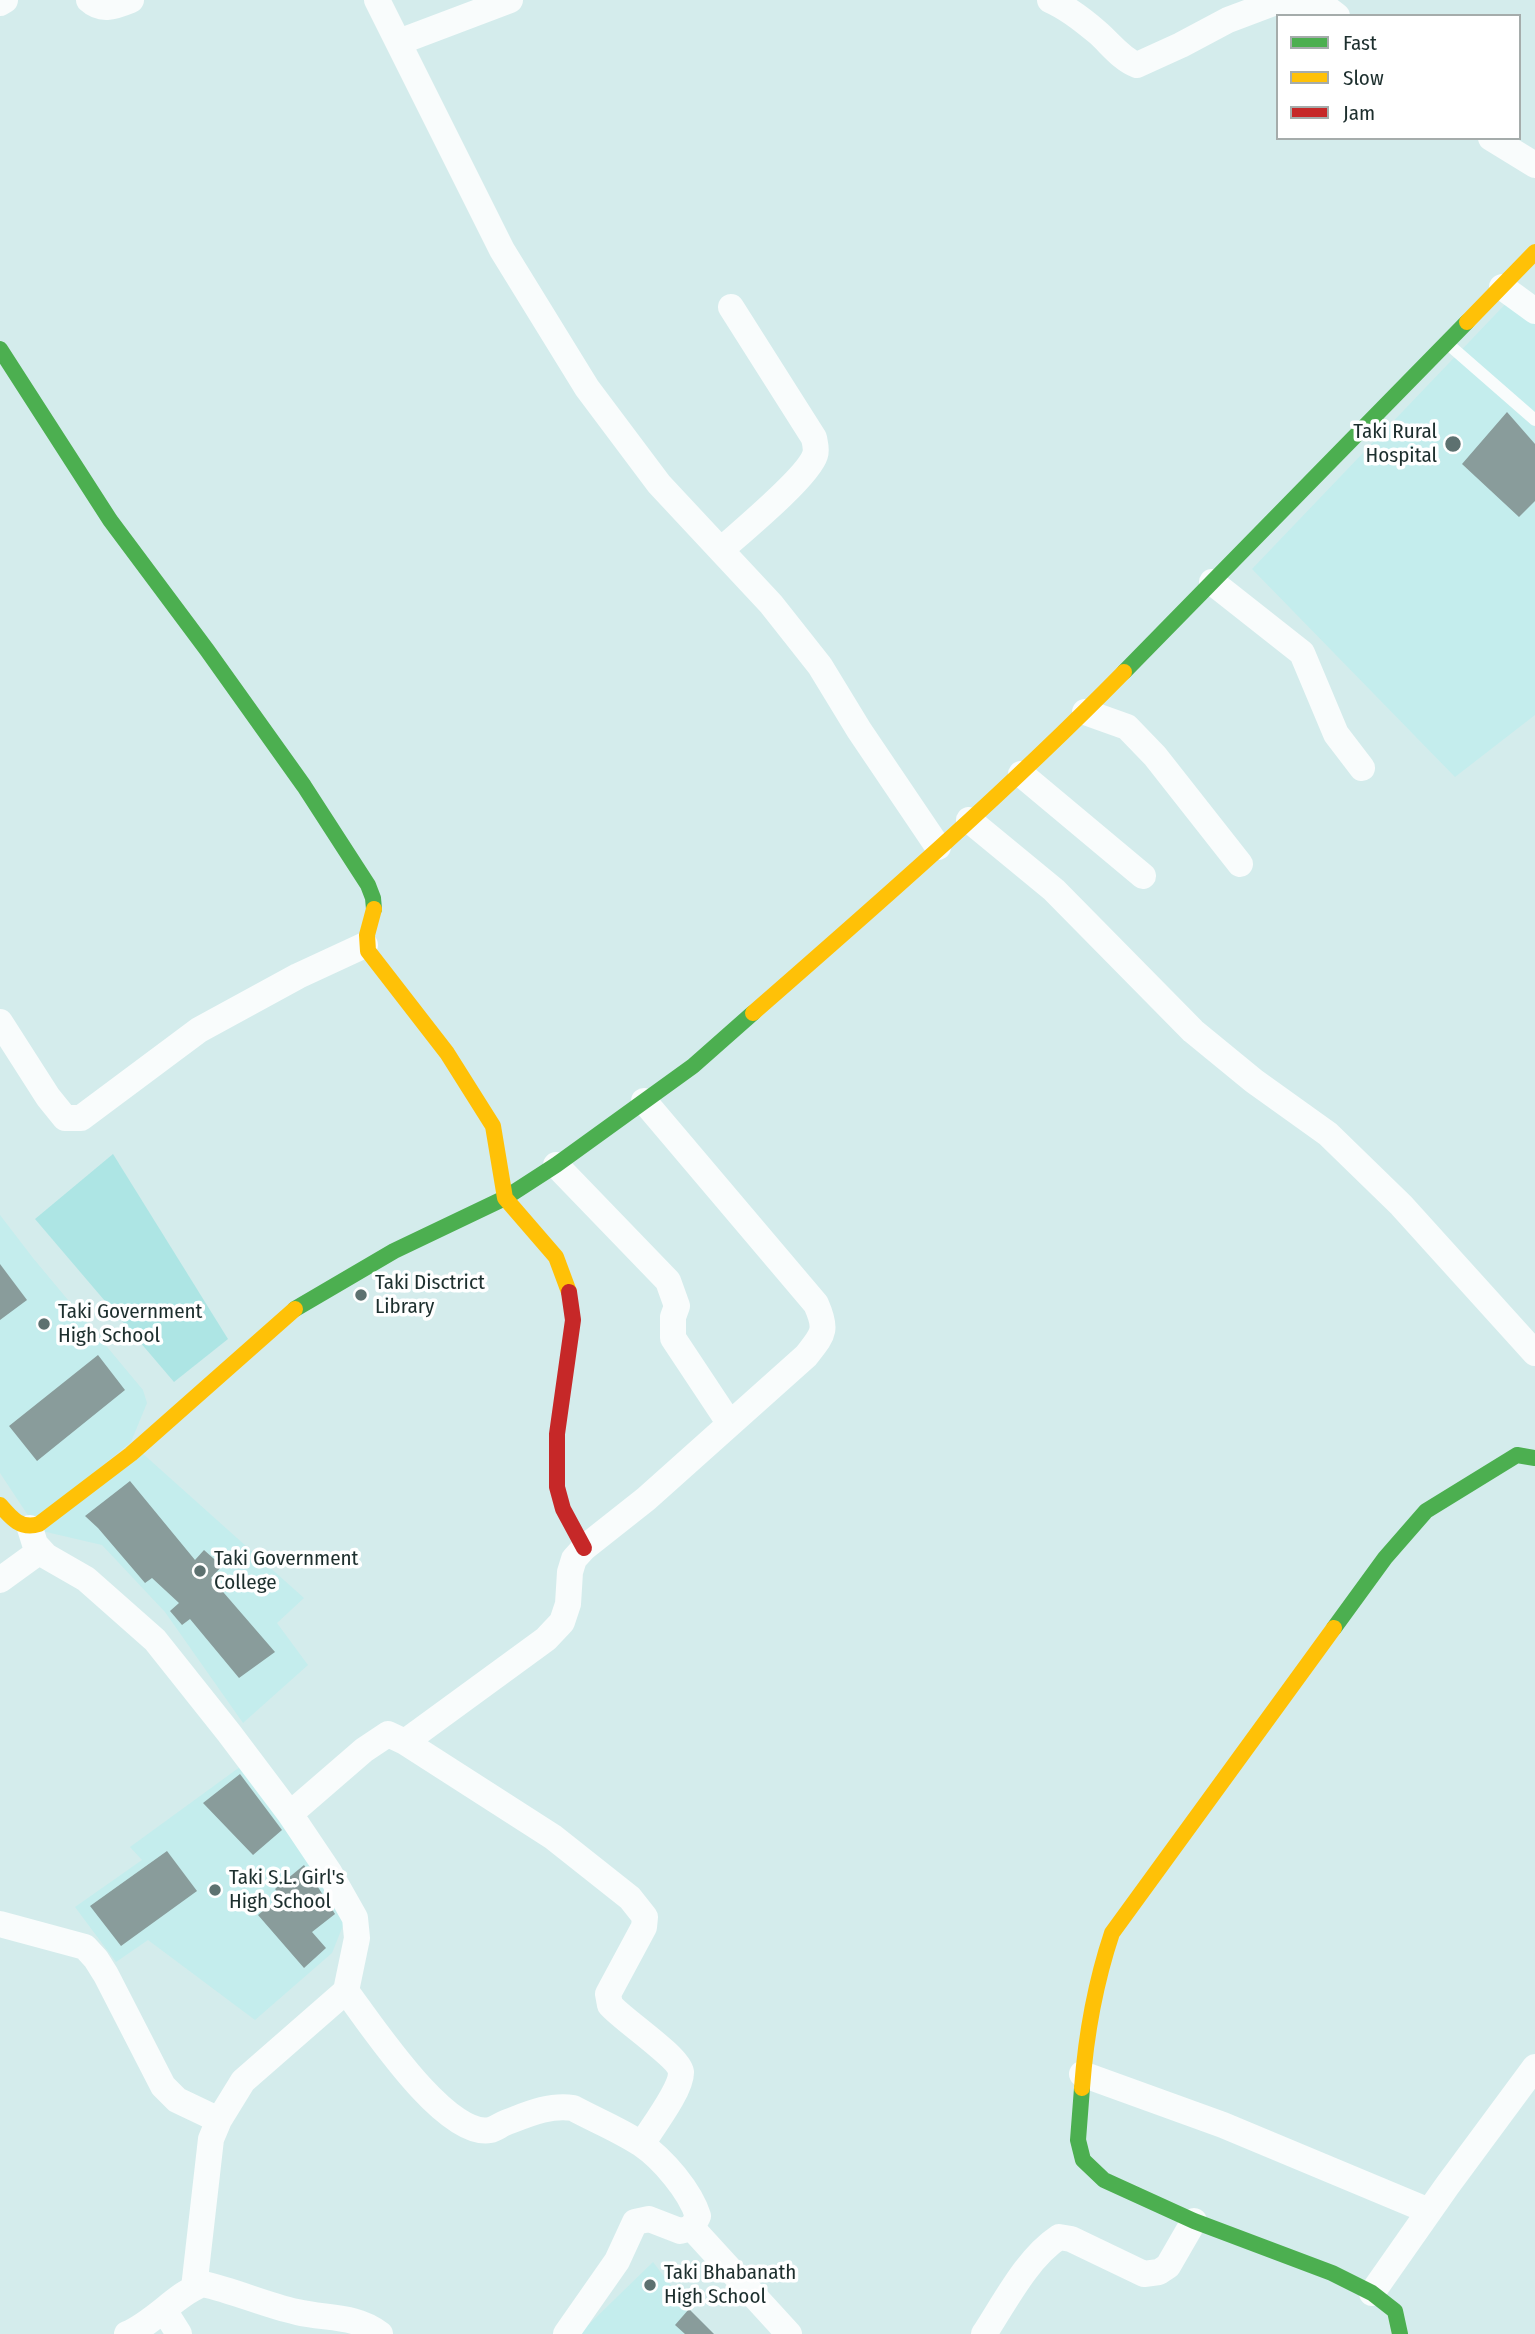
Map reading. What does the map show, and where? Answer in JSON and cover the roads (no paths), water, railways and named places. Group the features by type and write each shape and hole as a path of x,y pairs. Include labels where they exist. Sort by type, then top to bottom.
{"street":[{"path":"0,3 5,0"},
{"path":"89,0 94,5 106,8 131,0"},
{"path":"377,0 502,250 587,388 659,484 771,604 820,666 859,730 939,847"},
{"path":"399,42 510,0"},
{"path":"1050,0 1065,6 1121,55 1137,65 1228,20 1273,3 1325,6"},
{"path":"1494,140 1535,165"},
{"path":"0,1580 35,1540 39,1524 131,1454 297,1307 394,1251 505,1198 556,1165 693,1066 1021,774 1195,601 1535,252"},
{"path":"1502,287 1535,312"},
{"path":"721,550 778,498 816,454 814,438 731,307"},
{"path":"0,349 110,520 296,775 368,885 374,899 365,945 368,951 447,1053 493,1126 505,1198 556,1257 570,1296 573,1320 556,1434 557,1487 563,1510 584,1548"},
{"path":"1212,582 1302,653 1336,734 1362,768"},
{"path":"1085,712 1128,727 1155,756 1240,864"},
{"path":"1021,774 1143,876"},
{"path":"969,820 1054,890 1193,1031 1254,1082 1328,1134 1401,1205 1535,1353"},
{"path":"0,1022 48,1097 65,1118 81,1118 199,1030 298,976 365,945"},
{"path":"405,1742 546,1639 562,1622 568,1604 570,1572 574,1559 584,1548 646,1499 806,1356 821,1337 823,1320 816,1304 644,1101"},
{"path":"556,1165 668,1281 677,1306 673,1317 673,1338 730,1424"},
{"path":"1400,2334 1395,2311 1372,2293 1332,2273 1194,2221 1104,2180 1083,2160 1078,2140 1082,2074 1091,2006 1112,1933 1385,1558 1426,1511 1435,1505 1517,1455 1535,1458"},
{"path":"0,1505 35,1540 86,1579 155,1640 290,1814 329,1872 355,1918 358,1938 346,1991 243,2081 211,2138 194,2288"},
{"path":"290,1814 388,1734 405,1742 553,1837 630,1898 641,1909 645,1917 645,1927 608,1994 610,2005 668,2054 678,2064 681,2074 678,2087 642,2144"},
{"path":"0,1924 85,1947 106,1975 163,2086 177,2100 219,2120"},
{"path":"346,1991 413,2080 457,2120 472,2129 490,2130 545,2109 561,2106 573,2109 642,2144 671,2173 694,2204 698,2216 692,2228 680,2231 649,2219 635,2222 617,2261 566,2334"},
{"path":"1372,2293 1535,2067"},
{"path":"1082,2074 1223,2126 1429,2211"},
{"path":"984,2334 1034,2258 1059,2237 1071,2239 1144,2274 1159,2272 1168,2266 1194,2221"},
{"path":"692,2228 789,2334"},
{"path":"127,2334 147,2324 203,2284 298,2313 356,2321 380,2334"},
{"path":"164,2310 179,2334"}],"lane":[{"path":"1447,343 1535,420"}],"place":[{"name":"Taki Rural Hospital","path":"1453,444"},
{"name":"Taki Disctrict Library","path":"361,1295"},
{"name":"Taki Government High School","path":"44,1324"},
{"name":"Taki Government College","path":"200,1571"},
{"name":"Taki S.L. Girl's High School","path":"215,1890"},
{"name":"Taki Bhabanath High School","path":"650,2285"}]}
